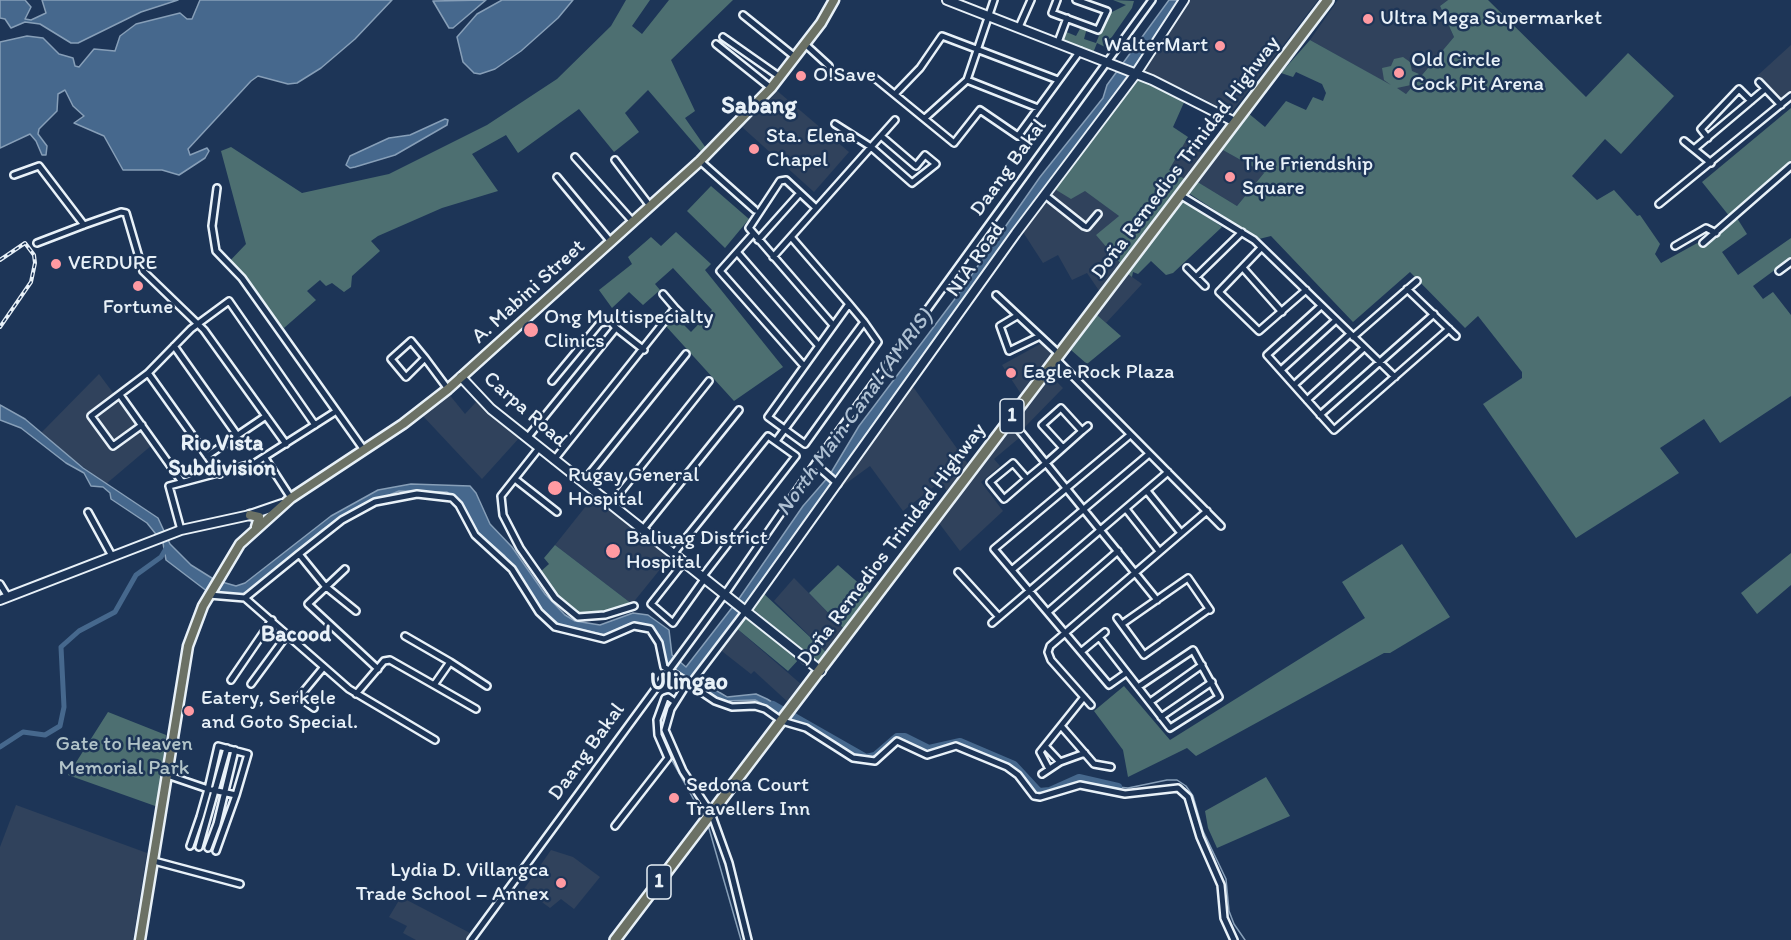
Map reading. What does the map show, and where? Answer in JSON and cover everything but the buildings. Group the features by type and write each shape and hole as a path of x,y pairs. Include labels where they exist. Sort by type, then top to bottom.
{"highway":[{"name":"Doña Remedios Trinidad Highway","path":"615,940 1328,0"}],"main road":[{"name":"A. Mabini Street","path":"140,940 188,646 210,594 240,544 288,501 364,450 448,389 700,161 771,88 805,44 834,0"},
{"path":"250,515 256,515 260,519 256,528"}],"street":[{"path":"947,0 1152,80 1235,122"},
{"path":"925,118 967,80 994,0"},
{"path":"1019,27 1031,0"},
{"path":"1057,0 1052,13 1098,30 1107,11 1076,0"},
{"name":"Daang Bakal","path":"471,940 725,594 815,464 1152,0"},
{"name":"NIA Road","path":"675,702 742,609 838,484 1184,0"},
{"path":"743,15 795,57"},
{"path":"1056,42 1067,18"},
{"path":"723,37 780,77"},
{"path":"895,94 920,68 940,37 979,49 1058,80"},
{"path":"716,44 771,88"},
{"path":"805,44 829,66 829,70"},
{"path":"871,75 954,143 980,110 1018,136 1081,51"},
{"path":"967,80 1038,108"},
{"path":"1759,82 1780,105"},
{"path":"1694,149 1765,88"},
{"path":"1708,138 1701,129 1739,89 1751,101"},
{"path":"1659,204 1791,96"},
{"path":"773,257 895,120"},
{"path":"835,124 871,147 912,183 936,164 925,155 916,166 881,136"},
{"path":"1684,141 1711,163"},
{"path":"575,157 633,222"},
{"path":"615,160 650,206"},
{"path":"700,161 755,210"},
{"path":"14,176 39,166 84,225"},
{"path":"1703,243 1791,166"},
{"path":"557,177 611,242"},
{"path":"816,208 786,180 778,183 750,225 753,234 833,326"},
{"path":"217,188 212,226 216,251 242,278 364,450"},
{"path":"758,240 800,193"},
{"path":"1045,195 1084,226 1088,226 1098,214"},
{"path":"1180,195 1242,232 1262,248 1395,377"},
{"path":"37,243 122,212 126,213 143,271 198,323 286,444"},
{"path":"1675,246 1706,228 1716,233"},
{"path":"1196,277 1242,232"},
{"path":"753,234 720,271 804,366"},
{"path":"791,237 849,304 864,322 878,342 805,444 768,417 849,304"},
{"path":"1259,331 1219,291 1262,248"},
{"path":"737,252 818,345"},
{"path":"1779,271 1791,262"},
{"path":"1187,268 1205,286"},
{"path":"1243,268 1282,312"},
{"path":"1294,385 1417,281"},
{"path":"1407,289 1456,336"},
{"path":"1253,338 1306,290"},
{"path":"663,294 683,316"},
{"path":"996,295 1221,526"},
{"path":"142,425 113,446 91,416 148,373 198,323 229,301 315,425"},
{"path":"1321,306 1267,355 1334,430 1449,329"},
{"path":"554,460 644,350 675,308"},
{"path":"1320,415 1434,314"},
{"path":"1017,316 1000,326 1010,354 1038,337"},
{"path":"1281,370 1336,320"},
{"path":"552,381 600,322 610,321 644,350"},
{"path":"778,443 864,322"},
{"path":"527,438 616,328"},
{"path":"425,358 405,377 391,359 411,341 425,358 448,389"},
{"path":"174,346 237,435"},
{"path":"1307,400 1364,348"},
{"path":"583,482 686,354"},
{"path":"148,373 220,474"},
{"name":"Carpa Road","path":"461,377 491,409 821,671"},
{"path":"611,504 709,381"},
{"path":"120,395 182,482"},
{"path":"1063,448 1042,425 1061,408 1082,431"},
{"path":"643,529 739,410"},
{"path":"180,530 169,486 220,474 265,458 335,412"},
{"path":"207,456 266,416"},
{"path":"1010,418 1157,600"},
{"path":"1028,479 1013,463 990,482 1004,499 1028,479 1088,426"},
{"path":"1126,673 1109,685 1066,630 994,549 1130,435"},
{"path":"674,553 768,436 796,456 704,577 673,622 651,604 684,562"},
{"path":"539,448 501,496 503,515 520,548 555,598 570,611 584,618 605,615 634,606"},
{"path":"1012,569 1149,453"},
{"path":"0,584 4,598 180,530 250,515 288,501 265,458"},
{"path":"815,464 838,484"},
{"path":"992,623 1168,472"},
{"path":"515,479 557,512"},
{"path":"1147,491 1180,533"},
{"path":"245,598 342,520 375,502 417,494 452,498 459,505 475,535 512,569 538,612 547,621 564,631 604,639 634,626 650,629 659,643 662,664 691,681 725,706 755,706 785,717 846,754 869,762 879,759 897,741 927,755 956,746 1007,767 1018,775 1034,796 1040,797 1080,785 1125,794 1178,788 1188,797 1200,837 1221,885 1224,918 1234,940"},
{"path":"1126,509 1159,552"},
{"path":"1091,705 1051,660 1048,652 1050,646 1207,511"},
{"path":"88,512 112,556"},
{"path":"1049,611 1118,551"},
{"path":"299,554 325,586 356,611"},
{"path":"345,569 308,604 378,669"},
{"path":"958,572 999,617"},
{"path":"1117,618 1144,655 1210,610 1188,578 1122,624"},
{"path":"210,594 245,598 323,668 356,694 435,740"},
{"path":"231,680 272,620"},
{"path":"1082,651 1105,632"},
{"path":"251,684 287,636"},
{"path":"405,636 488,686"},
{"path":"1099,637 1126,673 1170,728 1220,697 1193,650 1138,687"},
{"path":"356,694 384,661 390,660 476,709"},
{"path":"434,685 450,662"},
{"path":"1150,702 1202,665"},
{"path":"314,708 298,697 323,668"},
{"path":"1161,717 1212,682"},
{"path":"615,826 668,758 658,735 658,715 666,697 675,702 666,721 667,737 683,771 710,814 729,863 748,940"},
{"path":"1049,769 1040,752 1084,697"},
{"path":"1061,726 1094,764 1111,767"},
{"path":"190,846 208,789 218,746 248,754 216,851"},
{"path":"1045,746 1060,762"},
{"path":"199,847 227,748"},
{"path":"208,848 235,750"},
{"path":"1042,774 1060,762 1085,753"},
{"path":"167,775 208,789 236,795"},
{"path":"154,861 240,884"}],"shaded area":[{"path":"0,0 25,0 31,7 25,19 31,20 46,13 42,0 178,0 141,12 78,43 71,43 40,24 25,22 11,28 5,19 0,18"},
{"path":"200,0 392,0 355,39 321,68 297,83 288,84 258,76 251,81 188,149 190,155 207,148 209,151 205,158 179,175 162,170 123,170 104,136 74,123 84,116 73,106 65,90 58,94 57,111 39,129 38,134 47,146 46,155 42,155 30,134 0,148 0,42 27,36 43,38 59,54 73,58 75,66 79,67 94,49 115,51 120,36 136,24 180,13 187,19 192,19"},
{"path":"486,0 453,28 449,28 433,1"},
{"path":"502,0 573,0 558,18 521,51 495,69 480,74 474,73 463,62 457,37 477,14"},
{"name":"North Main Canal (AMRIS)","path":"1169,0 1182,0 694,677 727,697 756,694 782,708 778,712 755,700 724,701 692,679 671,669 662,655 660,636 653,628 640,623 631,624 606,635 560,625 542,610 504,555 477,532 461,502 447,492 399,491 353,510 322,530 245,594 236,597 208,592 166,560 163,543 147,523 111,499 110,493 103,487 91,486 84,473 66,463 21,428 0,420 0,405 25,419 83,468 158,518 170,544 191,565 215,580 236,586 245,583 331,516 378,490 411,484 470,486 476,493 490,524 512,547 545,594 565,615 575,621 600,625 633,613 648,615 669,630 672,655 686,667 738,600 803,506 829,476 859,426 954,300 1040,177 1103,98 1107,85"},
{"name":"WalterMart","path":"1187,0 1318,0 1231,113 1184,89 1138,71"},
{"path":"1338,0 1448,0 1440,6 1454,37 1406,94 1310,40"},
{"path":"1791,45 1791,91 1781,101 1757,76"},
{"path":"775,89 849,152 814,192 742,127"},
{"path":"445,119 448,120 447,125 395,155 355,167 350,168 346,165 350,156 389,138 410,135"},
{"path":"1186,140 1203,154 1185,179 1169,170"},
{"name":"The Friendship Square","path":"1221,149 1264,173 1237,206 1196,181"},
{"path":"1053,188 1085,190 1119,216 1097,235 1121,264 1100,292 1087,273 1072,280 1058,255 1043,263 1021,229"},
{"path":"1128,274 1142,284 1106,323 1097,315"},
{"name":"Eagle Rock Plaza","path":"1042,343 1052,353 1021,394 1002,365"},
{"path":"99,374 152,445 106,484 40,434"},
{"path":"1051,376 1063,388 1023,429 1017,422"},
{"path":"911,384 968,464 947,491 940,482 903,511 870,466 837,490"},
{"path":"448,393 465,414 478,400 520,437 482,479 422,415"},
{"path":"1011,429 1019,438 994,459 1000,466 981,482 1003,511 960,551 939,523"},
{"name":"Baliuag District Hospital","path":"594,496 670,557 632,604 555,545"},
{"path":"794,578 845,630 827,653 774,601"},
{"path":"735,627 802,685 789,703 754,671 751,674 718,648"},
{"path":"16,805 147,853 133,940 0,940 0,847"},
{"name":"Lydia D. Villangca Trade School – Annex","path":"551,850 573,857 600,877 574,909 561,899 550,908 524,889"},
{"path":"401,897 472,934 468,940 416,940 403,933 407,926 389,917"}],"green space":[{"path":"626,0 650,0 632,26 642,34 669,0 733,0 671,60 695,111 685,118 708,151 704,155 648,90 625,113 639,132 614,152 579,109 518,153 506,135 472,154 498,191 442,208 378,236 371,241 380,251 352,276 351,287 344,292 332,283 326,286 320,280 307,291 316,300 284,328 226,265 246,244 221,151 231,147 302,193 389,174 487,125 557,79 611,26"},
{"path":"1113,0 1134,1 1132,8 1105,47 1097,43 1093,53 1062,41 1064,31 1076,36 1081,27 1087,28 1084,39 1096,43 1108,14 1126,5"},
{"path":"1448,0 1488,0 1586,97 1628,53 1674,96 1621,154 1605,139 1572,176 1597,200 1614,190 1637,216 1640,215 1660,244 1655,254 1661,263 1701,241 1704,243 1737,218 1747,234 1722,252 1738,275 1791,238 1791,258 1753,286 1763,299 1773,292 1791,315 1791,396 1720,443 1704,419 1660,448 1679,473 1576,538 1483,404 1522,378 1522,372 1478,316 1465,328 1410,272 1353,322 1271,236 1259,239 1187,192 1196,181 1237,206 1264,173 1221,149 1248,113 1265,127 1286,101 1306,110 1313,97 1323,101 1326,93 1322,84 1296,72 1293,77 1281,73 1310,40 1391,85 1384,80 1382,68 1391,66 1394,59 1403,57 1410,62 1412,71 1419,74 1411,85 1397,88 1406,94 1454,37 1440,6"},
{"path":"1135,78 1186,98 1173,127 1188,137 1169,170 1185,179 1121,264 1096,235 1119,216 1085,191 1071,199 1053,188"},
{"path":"1791,108 1791,164 1730,217 1702,182"},
{"path":"711,186 749,219 725,248 687,211"},
{"path":"1182,199 1222,227 1173,273 1166,275 1151,261 1138,274 1133,272 1132,277 1128,274"},
{"path":"676,232 711,264 705,270 783,367 734,401 664,324 674,315 691,332 712,310 673,268 655,284 660,290 643,305 629,292 612,308 599,290 632,264 628,257 651,237 661,246"},
{"path":"1097,315 1121,336 1087,364 1071,350"},
{"path":"1402,544 1450,617 1390,653 1384,653 1196,756 1187,748 1128,777 1123,750 1094,711 1124,686 1170,740 1365,618 1342,582"},
{"path":"555,545 632,604 630,608 594,619 582,617 565,604 549,588 539,573 549,564 544,558"},
{"path":"1791,553 1791,585 1757,614 1741,593"},
{"path":"838,565 871,594 845,630 809,593"},
{"path":"762,592 827,653 818,663 753,609 750,610"},
{"path":"745,615 800,658 788,671 735,627"},
{"name":"Gate to Heaven Memorial Park","path":"108,712 166,735 158,807 68,775"},
{"path":"1266,777 1290,816 1217,848 1208,828 1205,811"}],"waterway":[{"name":"North Main Canal (AMRIS)","path":"0,747 23,732 45,735 60,726 64,707 61,647 79,631 115,612 136,575 161,557 167,547"},
{"path":"694,680 708,693 725,701"},
{"path":"773,705 866,758 875,756 897,737 905,737 929,749 960,742 1014,765 1039,792 1050,791 1079,778 1118,787"},
{"path":"670,757 704,818"},
{"path":"1118,787 1128,788 1167,780 1177,780 1186,786 1193,796 1203,831 1226,879 1229,911 1234,924 1245,940"},
{"path":"708,825 741,940"}],"railway":[{"path":"0,260 25,243 34,255 35,263 31,282 0,327"}],"place":[{"name":"Ultra Mega Supermarket","path":"1368,19"},
{"name":"WalterMart","path":"1220,46"},
{"name":"Old Circle Cock Pit Arena","path":"1399,73"},
{"name":"O!Save","path":"801,76"},
{"name":"Sta. Elena Chapel","path":"754,149"},
{"name":"The Friendship Square","path":"1230,177"},
{"name":"VERDURE","path":"56,264"},
{"name":"Fortune","path":"138,286"},
{"name":"Ong Multispecialty Clinics","path":"531,330"},
{"name":"Eagle Rock Plaza","path":"1011,373"},
{"name":"Rugay General Hospital","path":"555,488"},
{"name":"Baliuag District Hospital","path":"613,551"},
{"name":"Eatery, Serkele and Goto Special.","path":"189,711"},
{"name":"Sedona Court Travellers Inn","path":"674,798"},
{"name":"Lydia D. Villangca Trade School – Annex","path":"561,883"}],"district":[{"name":"Sabang","path":"759,107"},
{"name":"Rio Vista Subdivision","path":"222,456"},
{"name":"Bacood","path":"296,635"},
{"name":"Ulingao","path":"689,683"}]}
